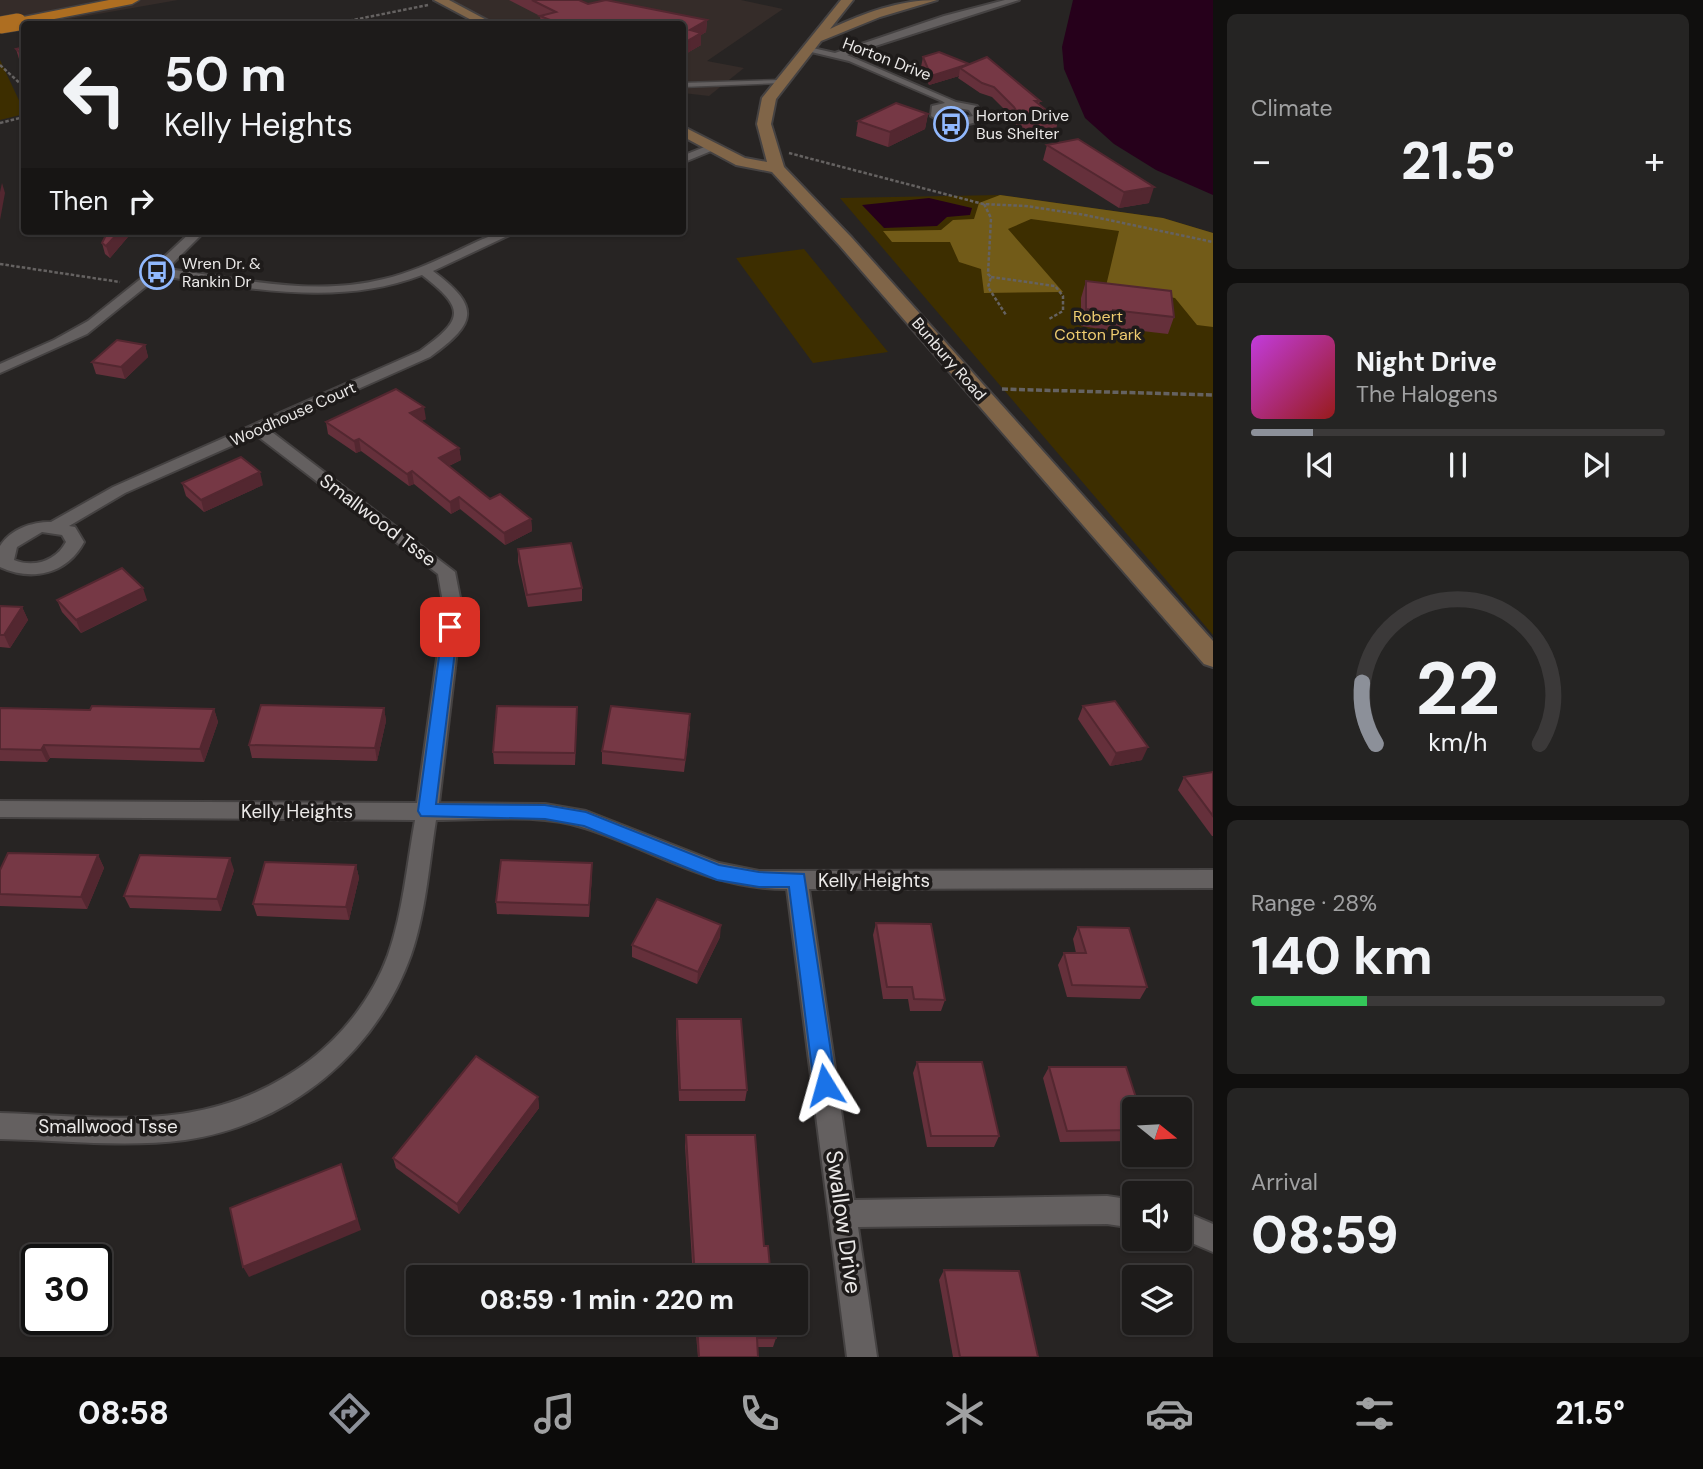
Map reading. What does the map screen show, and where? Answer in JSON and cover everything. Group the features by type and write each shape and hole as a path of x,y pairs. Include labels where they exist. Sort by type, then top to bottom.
{"highway":[{"path":"8,21 100,0"},
{"path":"8,21 132,0"}],"main road":[{"path":"741,162 774,160 766,134 765,110 780,82 847,0"},
{"path":"810,47 856,20 895,7 932,0"},
{"path":"441,1 482,21"},
{"path":"686,132 741,162 824,218"},
{"name":"Bunbury Road","path":"774,160 1213,658"}],"street":[{"path":"838,55 947,18 1014,0"},
{"name":"Horton Drive","path":"810,47 885,73 953,104"},
{"path":"686,158 712,147"},
{"path":"0,369 57,344 93,324 157,272 195,235"},
{"path":"157,272 320,289 352,289 422,269 503,235"},
{"name":"Woodhouse Court","path":"54,527 119,490 425,354 451,337 462,319 461,304 450,290 422,269"},
{"name":"Smallwood Tsse","path":"0,1126 150,1130 209,1123 257,1107 296,1087 327,1063 359,1030 383,991 402,942 427,811 453,608 446,572 258,429"},
{"name":"Kelly Heights","path":"0,809 545,812 586,819 717,872 759,880 1213,879"},
{"name":"Swallow Drive","path":"797,880 862,1357"},
{"path":"842,1214 1094,1210 1122,1213"},
{"path":"1192,1229 1213,1238"}],"lane":[{"path":"686,85 780,82"}],"path":[{"path":"347,21 441,1"},
{"path":"0,65 21,84"},
{"path":"0,124 21,118"},
{"path":"774,160 810,157 904,185 983,204 1026,206 1096,216 1213,242"},
{"path":"983,204 988,208 991,218 988,274 991,277 988,287 1006,315"},
{"path":"0,264 140,285"},
{"path":"991,277 1055,286 1063,296 1063,311 1049,319"},
{"path":"977,390 1213,395"}],"shaded area":[{"path":"0,0 178,0 58,21 21,21 21,28 0,32"},
{"path":"433,0 741,0 783,9 707,61 744,68 709,96 686,93 686,21 480,21"},
{"path":"1073,0 1213,0 1213,195 1156,170 1114,144 1085,118 1064,69 1062,47"},
{"path":"1000,195 1163,218 1213,233 1213,327 1197,325 1175,298 1106,286 1119,231 1031,219 1008,229 1063,292 984,293 981,269 959,262 950,242 892,242 883,231 941,230 953,220 974,219 979,203"},
{"path":"929,198 972,208 970,215 947,217 937,226 884,228 862,205"}],"green space":[{"path":"0,60 21,105 21,115 0,120"},
{"name":"Robert Cotton Park","path":"1000,195 1163,218 1213,233 1213,635 840,198"},
{"path":"804,249 888,352 813,363 736,258"}],"building":[{"path":"532,0 579,0 588,4 606,0 707,20 690,30 701,33 686,42 686,21 552,21 540,16 556,12"},
{"path":"939,52 969,64 931,76 923,57"},
{"path":"987,57 1040,101 1035,101 1058,120 1022,120 1014,107 994,87 982,83 960,68"},
{"path":"896,103 928,114 890,132 858,121"},
{"path":"1078,139 1154,187 1124,192 1047,145"},
{"path":"106,235 116,235 106,246 102,243"},
{"path":"1086,281 1171,291 1174,317 1086,309"},
{"path":"117,340 145,345 121,367 92,362"},
{"path":"396,389 424,407 410,413 459,448 439,458 490,499 500,494 531,519 504,533 459,497 450,502 412,471 407,474 359,439 354,441 326,422"},
{"path":"241,457 260,472 201,500 182,483"},
{"path":"571,543 582,588 527,595 518,549"},
{"path":"122,568 143,588 76,620 57,600"},
{"path":"0,606 22,607 4,635 0,635"},
{"path":"1115,701 1148,747 1116,753 1083,706"},
{"path":"261,705 384,708 375,748 249,745"},
{"path":"92,706 214,709 200,749 44,745 41,750 0,749 0,708 90,710"},
{"path":"497,706 577,707 575,753 493,752"},
{"path":"611,706 690,714 685,760 602,751"},
{"path":"1213,772 1213,816 1184,777"},
{"path":"8,853 98,855 81,897 0,894 0,870"},
{"path":"140,855 230,858 217,899 124,896"},
{"path":"501,860 592,863 589,905 496,902"},
{"path":"265,862 356,865 346,907 253,904"},
{"path":"657,899 721,925 698,972 632,945"},
{"path":"876,923 931,924 945,1000 914,999 912,987 887,987"},
{"path":"1078,927 1129,928 1147,987 1072,985 1064,953 1086,953"},
{"path":"677,1019 741,1019 747,1090 680,1090"},
{"path":"476,1056 538,1097 457,1204 393,1158"},
{"path":"917,1062 982,1062 999,1136 931,1136"},
{"path":"1049,1067 1126,1067 1136,1097 1122,1097 1122,1130 1067,1131"},
{"path":"686,1135 755,1135 764,1246 768,1246 770,1265 694,1265"},
{"path":"341,1164 357,1220 243,1267 230,1208"},
{"path":"944,1270 1019,1271 1038,1357 960,1357"},
{"path":"698,1335 776,1335 776,1338 757,1338 758,1357 699,1357"}],"place":[{"name":"Horton Drive Bus Shelter","path":"951,124"},
{"name":"Wren Dr. & Rankin Dr","path":"157,272"}],"route":[{"path":"450,627 427,811 545,812 586,819 717,872 759,880 797,880 825,1085"}]}
